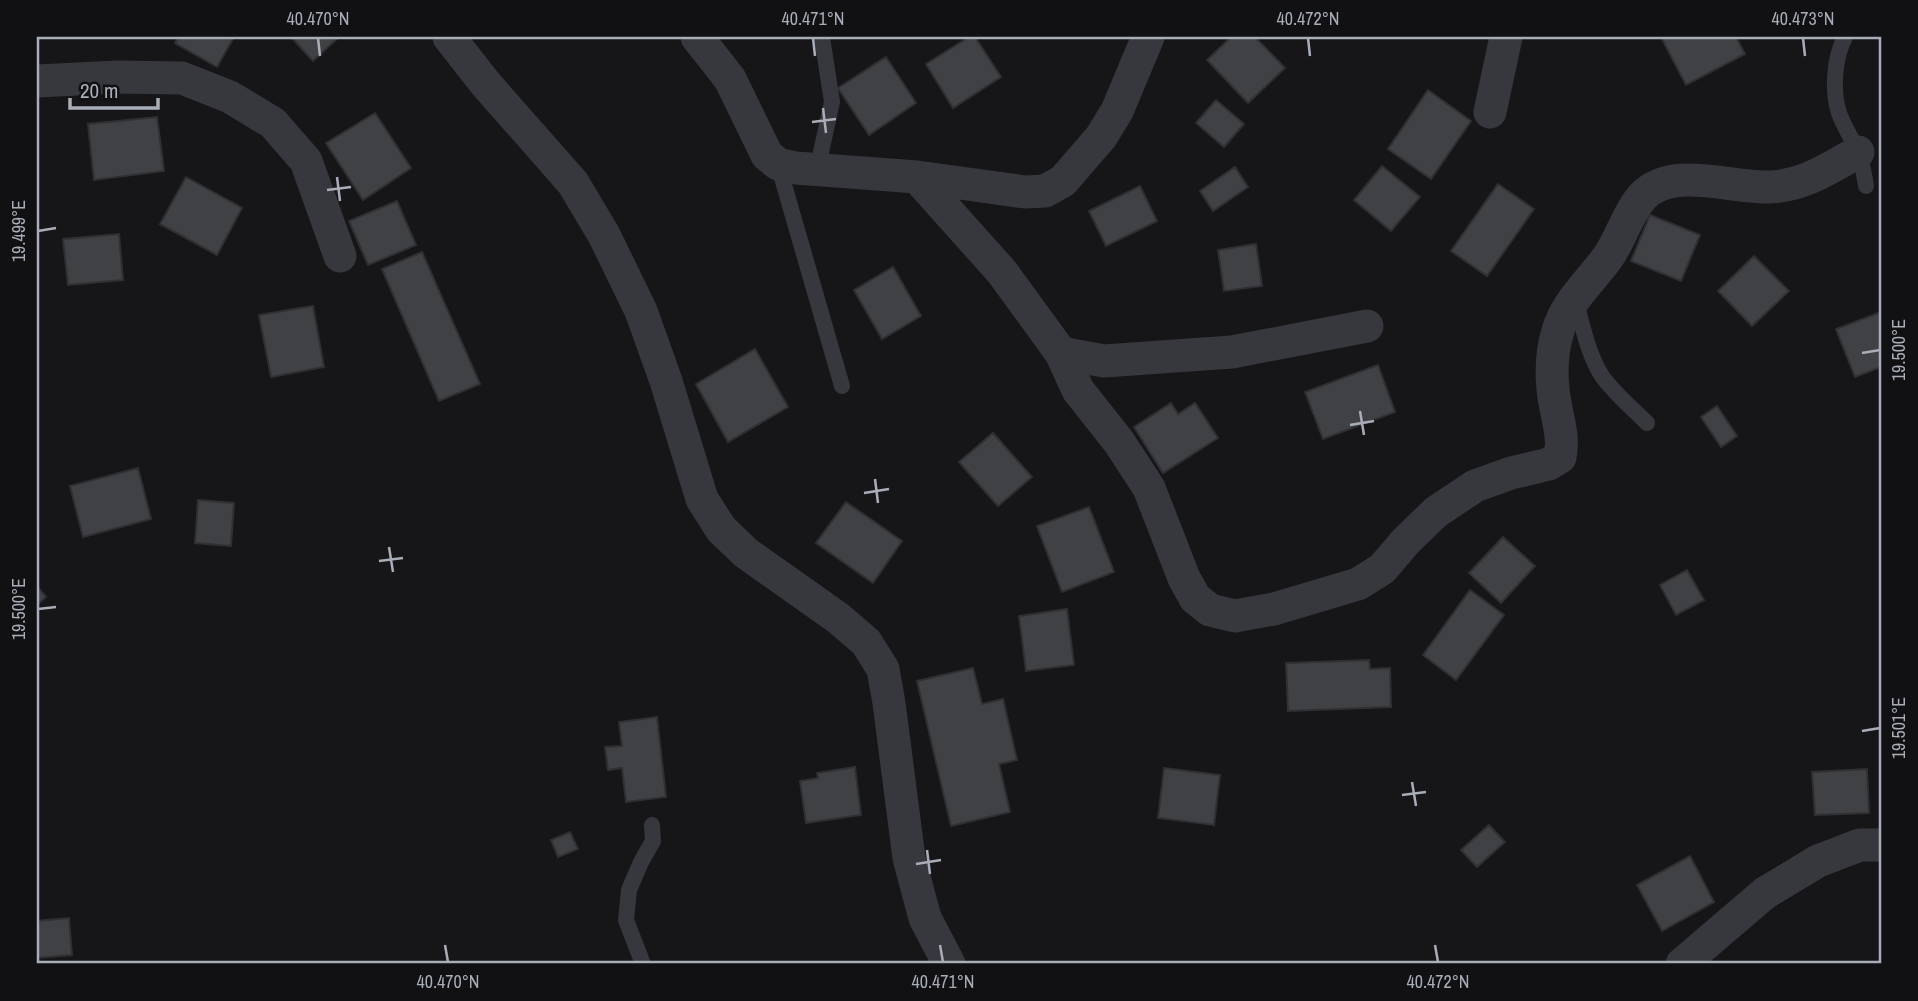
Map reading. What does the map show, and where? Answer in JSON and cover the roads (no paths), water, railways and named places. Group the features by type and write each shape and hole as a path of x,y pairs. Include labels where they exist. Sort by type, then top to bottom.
{"street":[{"path":"449,37 485,83 573,183 604,235 641,311 666,381 702,499 721,529 746,553 838,618 866,642 883,669 909,858 925,918 949,964"},
{"path":"697,37 730,79 767,155 778,164 817,170 917,177 1025,192 1045,191 1063,181 1101,137 1116,111 1148,37"},
{"path":"1490,112 1506,37"},
{"path":"37,80 182,78 230,97 273,123 306,161 340,256"},
{"path":"917,177 1002,272 1061,352 1077,390 1119,442 1149,488 1184,578 1195,598 1210,610 1235,616 1274,609 1358,584 1382,569 1436,512 1475,486 1511,473 1549,464 1560,457 1563,445 1553,388 1552,356 1558,328 1575,296 1594,277 1613,251 1642,197 1657,186 1683,180 1714,181 1752,187 1785,186 1812,176 1858,152"},
{"path":"1061,352 1104,360 1232,352 1367,326"},
{"path":"1682,964 1765,893 1818,861 1860,845 1881,845"}],"lane":[{"path":"817,170 832,102 822,37"},
{"path":"1845,37 1841,43 1836,68 1839,112 1858,152 1866,186"},
{"path":"778,164 842,386"},
{"path":"1575,296 1586,339 1601,374 1647,423"},
{"path":"643,964 626,920 629,890 653,841 652,825"}]}
